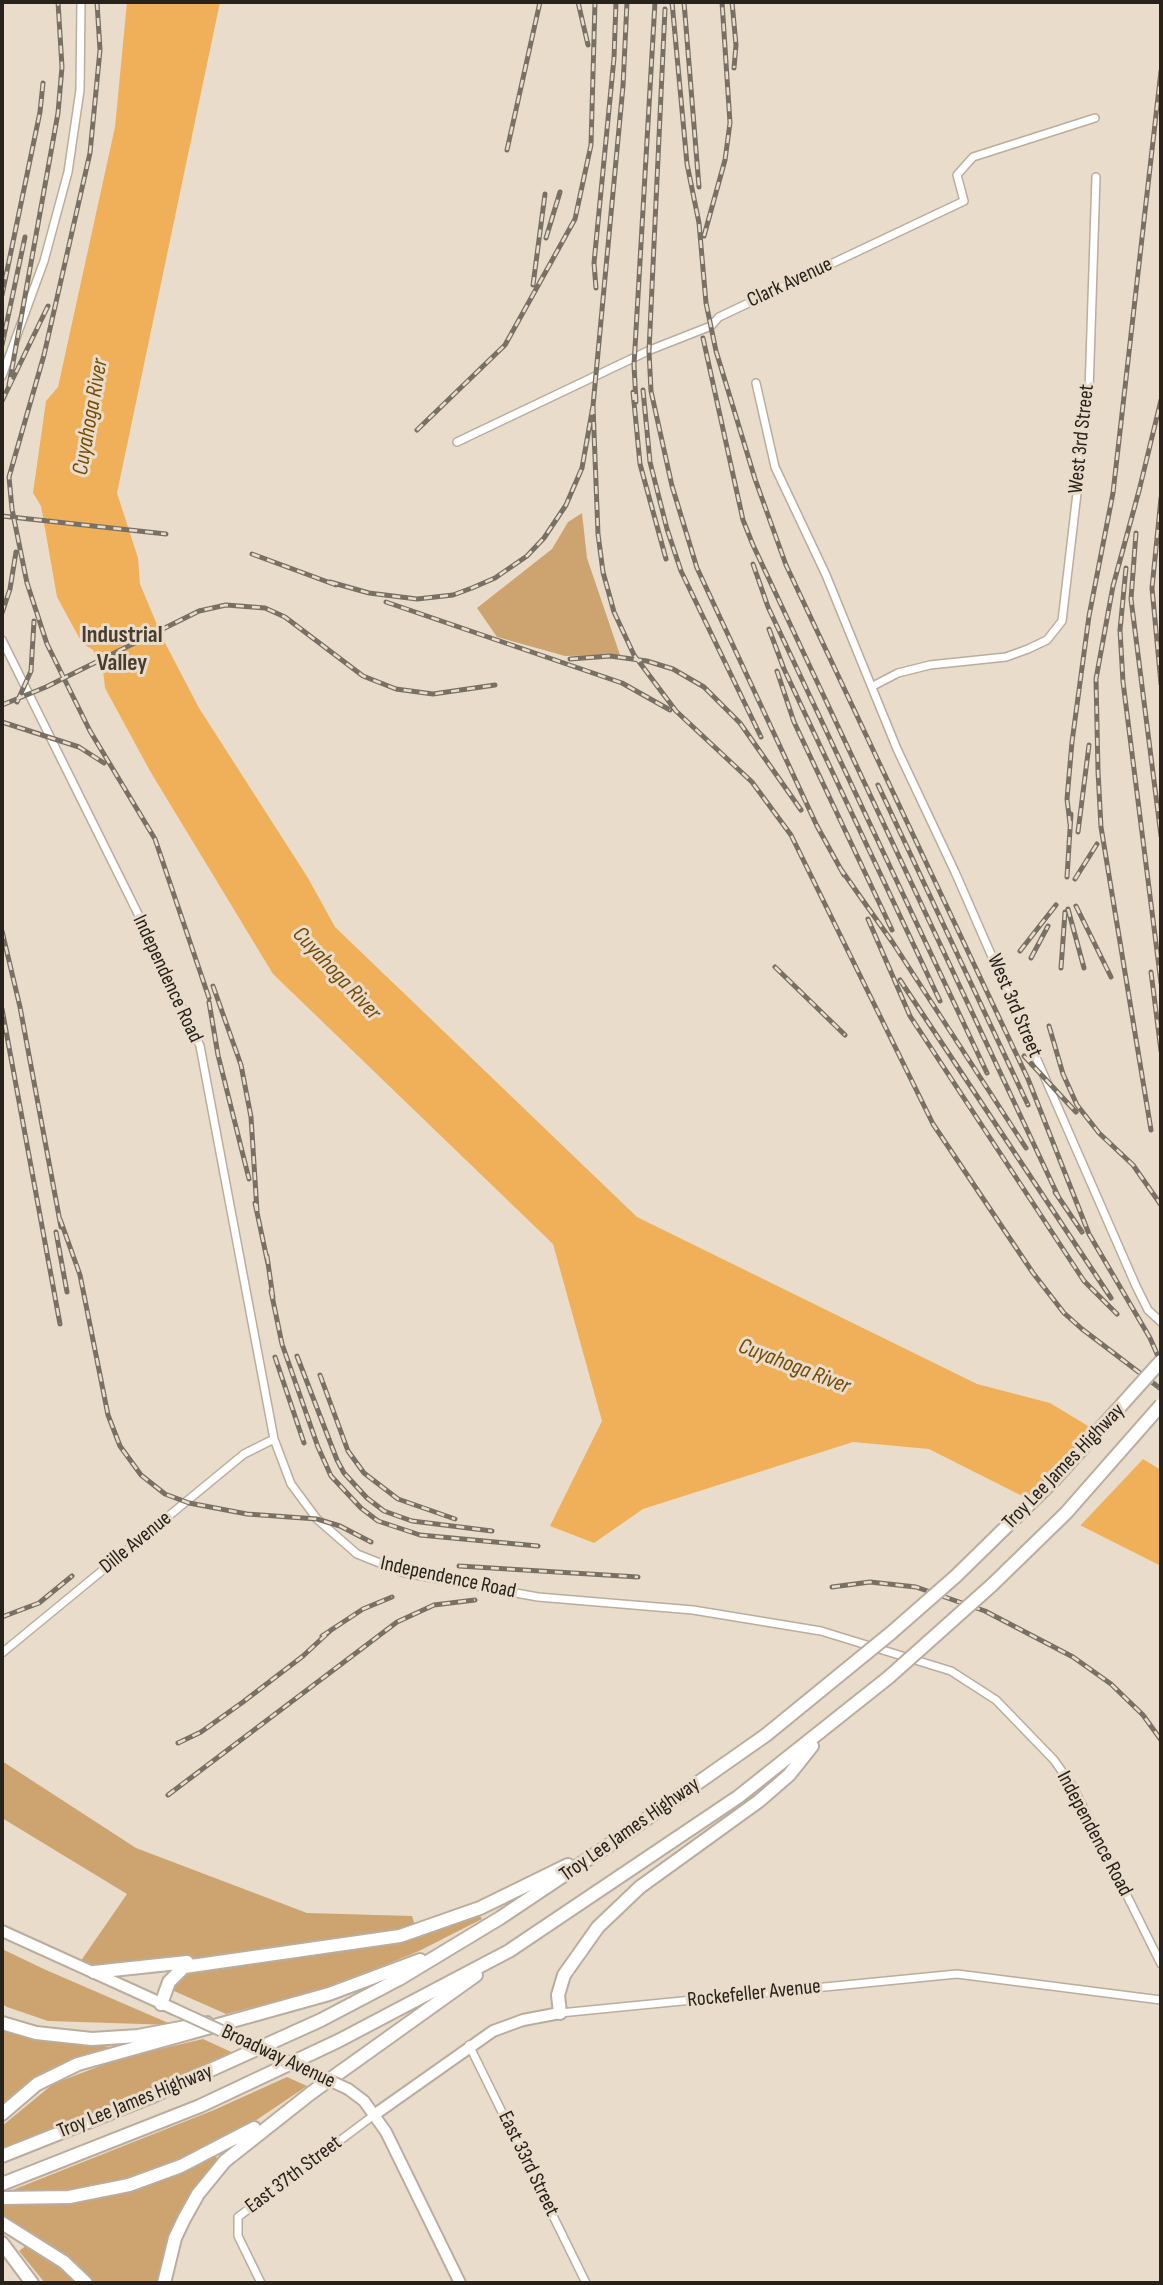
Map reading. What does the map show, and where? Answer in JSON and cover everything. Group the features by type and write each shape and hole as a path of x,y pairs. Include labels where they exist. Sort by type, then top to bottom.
{"highway":[{"name":"Troy Lee James Highway","path":"2,2156 219,2067 399,1979 510,1911 615,1841 766,1735 900,1625 964,1568 1054,1480 1161,1362"},
{"name":"Troy Lee James Highway","path":"2,2184 200,2106 338,2041 509,1951 737,1797 823,1732 992,1585 1066,1513 1161,1405"},
{"path":"560,2012 558,1995 564,1975 598,1927 632,1893 759,1801 789,1775 823,1732"},
{"path":"94,1972 229,1959 371,1940 428,1928 480,1908 615,1841"},
{"path":"164,2283 175,2238 191,2204 210,2177 246,2142 509,1951"},
{"path":"2,2114 37,2084 78,2064 273,2011 437,1954"},
{"path":"161,2004 176,1971 184,1967 229,1959"},
{"path":"2,2023 65,2037 101,2039 138,2036 273,2011"},
{"path":"2,2197 69,2197 129,2185 181,2166 250,2130 311,2093"},
{"path":"2,2223 64,2262 86,2283"},
{"path":"2,2243 32,2283"}],"main road":[{"name":"Broadway Avenue","path":"2,1931 348,2089 364,2101 386,2132 460,2283"},
{"name":"Rockefeller Avenue","path":"374,2115 469,2045 493,2031 523,2020 560,2012"}],"street":[{"path":"2,376 44,261 68,172 80,90 81,2"},
{"name":"Clark Avenue","path":"457,442 650,350 711,327 719,317 964,201 957,175 973,157 1095,118"},
{"name":"West 3rd Street","path":"873,686 898,674 930,665 1006,657 1047,639 1062,621 1088,391 1096,177"},
{"name":"West 3rd Street","path":"756,383 775,467 873,686 897,749 955,872 1070,1142 1148,1310 1161,1322"},
{"name":"Independence Road","path":"2,640 153,944 200,1046 274,1439 291,1484 311,1512 356,1554 386,1568 538,1597 693,1610 821,1631 951,1671 996,1700 1054,1760 1073,1787 1161,1964"},
{"name":"Dille Avenue","path":"2,1653 244,1454 274,1439"},
{"name":"Rockefeller Avenue","path":"560,2012 957,1974 1161,2000"},
{"name":"East 33rd Street","path":"469,2045 586,2283"},
{"name":"East 37th Street","path":"261,2283 238,2236 238,2217 374,2115"}],"shaded area":[{"path":"582,513 587,558 620,655 565,656 497,637 477,608 552,549 568,522"},
{"path":"2,1761 136,1848 307,1913 412,1916 417,1931 399,1936 94,1972 78,1965 127,1894 2,1818"},
{"path":"480,1916 482,1919 419,1951 331,1987 226,2014 174,1991 173,1985 180,1973 389,1944"},
{"path":"2,1949 173,2025 48,2021 7,2007 2,2004"},
{"path":"2,2030 47,2041 114,2047 75,2059 39,2075 2,2105"},
{"path":"203,2039 240,2056 2,2152 2,2126 53,2084 118,2059"},
{"path":"287,2077 307,2086 246,2127 178,2161 119,2181 80,2190 49,2193 10,2191 214,2110"},
{"path":"216,2156 218,2161 188,2197 173,2228 157,2283 93,2283 62,2255 2,2215 2,2205 71,2203 127,2193"},
{"path":"27,2245 45,2253 75,2283 45,2283 19,2251"}],"water":[{"name":"Cuyahoga River","path":"127,2 220,2 117,493 138,558 140,584 163,639 199,708 308,878 335,927 637,1217 977,1384 1050,1403 1161,1470 1161,1566 929,1449 853,1442 643,1509 594,1543 550,1526 602,1421 553,1244 273,974 150,771 105,688 103,670 93,650 82,643 57,597 41,506 33,493 46,401 58,387 115,127"}],"pier":[{"path":"1096,1427 1146,1456 1078,1528 1024,1501"}],"railway":[{"path":"9,385 58,113 62,67 58,2"},
{"path":"97,2 100,50 90,153 44,355 9,477 12,509 27,583 47,644 90,731 155,839 209,998"},
{"path":"507,150 540,2"},
{"path":"578,2 588,45"},
{"path":"417,430 505,345 575,219 591,145 595,2"},
{"path":"596,288 594,263 614,58 616,2"},
{"path":"330,582 369,593 417,599 453,595 495,578 527,556 544,538 566,505 582,468 593,406 623,86 627,2"},
{"path":"636,402 634,365 655,2"},
{"path":"672,2 687,164 699,223 706,303 716,351 755,479 786,565 1028,1079 1089,1234 1150,1338 1161,1363"},
{"path":"684,2 699,187"},
{"path":"704,236 725,160 730,123 722,2"},
{"path":"732,2 736,45 734,68"},
{"path":"665,9 649,351 651,391 672,486 697,568 817,826 844,875"},
{"path":"1070,824 1067,799 1072,742 1089,616 1113,493 1161,71"},
{"path":"2,295 40,112 43,83"},
{"path":"546,238 560,192"},
{"path":"533,285 545,194"},
{"path":"2,345 25,237"},
{"path":"2,401 48,306"},
{"path":"703,338 743,520 753,545 1059,1198"},
{"path":"643,390 650,462 681,571 761,737"},
{"path":"633,392 640,464 666,559"},
{"path":"1138,495 1161,400"},
{"path":"593,406 598,534 603,572 614,612 634,655 676,711 752,782 791,835 933,1124 1033,1273 1064,1313 1161,1389"},
{"path":"1140,487 1113,586 1096,679 1101,827 1151,1130"},
{"path":"1161,498 1152,588 1161,684"},
{"path":"2,516 166,534"},
{"path":"1136,533 1131,599 1161,836"},
{"path":"2,613 10,589 16,552"},
{"path":"252,554 336,585"},
{"path":"753,564 768,607 987,1073"},
{"path":"1126,568 1120,630 1123,682 1161,983"},
{"path":"386,602 622,683 670,710"},
{"path":"2,705 46,687 199,611 226,605 265,608 285,617 363,676 396,689 433,694 495,685"},
{"path":"17,702 31,671 34,621"},
{"path":"769,629 784,669 940,1001"},
{"path":"570,659 610,656 647,661 673,669 704,687 740,723 801,810"},
{"path":"777,671 794,722 892,930"},
{"path":"2,722 79,747 104,763"},
{"path":"1078,832 1089,745"},
{"path":"878,785 1028,1105"},
{"path":"1067,877 1071,814"},
{"path":"1075,879 1097,844"},
{"path":"840,868 893,943 1026,1148"},
{"path":"1020,951 1056,905"},
{"path":"1076,906 1111,977"},
{"path":"1068,909 1084,968"},
{"path":"1061,968 1065,912"},
{"path":"868,919 910,1016 1084,1281 1117,1314"},
{"path":"1031,958 1048,926"},
{"path":"2,931 20,1007 61,1227"},
{"path":"775,967 845,1035"},
{"path":"1151,972 1161,1051"},
{"path":"900,980 1111,1298"},
{"path":"213,986 241,1065 251,1117 257,1211"},
{"path":"209,1002 218,1055 249,1179"},
{"path":"2,1009 60,1324"},
{"path":"1049,1026 1063,1074 1077,1105 1099,1133 1133,1165 1161,1205"},
{"path":"1024,1056 1076,1112"},
{"path":"1055,1192 1082,1232"},
{"path":"255,1203 268,1264"},
{"path":"60,1219 80,1275 108,1415 120,1446 141,1475 165,1494 189,1503 247,1514 317,1519 340,1526 371,1542"},
{"path":"56,1232 67,1292"},
{"path":"267,1256 273,1298"},
{"path":"271,1291 282,1344 318,1447 331,1476 361,1508 378,1521 420,1535 538,1546"},
{"path":"297,1356 337,1460 344,1473 367,1498 384,1511 412,1521 492,1531"},
{"path":"275,1357 304,1443"},
{"path":"320,1375 348,1451 364,1473 398,1499 455,1519"},
{"path":"459,1566 638,1577"},
{"path":"2,1617 39,1603 72,1576"},
{"path":"832,1587 870,1582 916,1587 985,1611 1073,1657 1111,1684 1143,1715 1161,1740"},
{"path":"322,1636 363,1609 392,1597"},
{"path":"168,1795 397,1622 434,1605 475,1600"},
{"path":"178,1743 201,1732 243,1702 303,1656 331,1630"}],"district":[{"name":"Industrial Valley","path":"122,650"}]}
